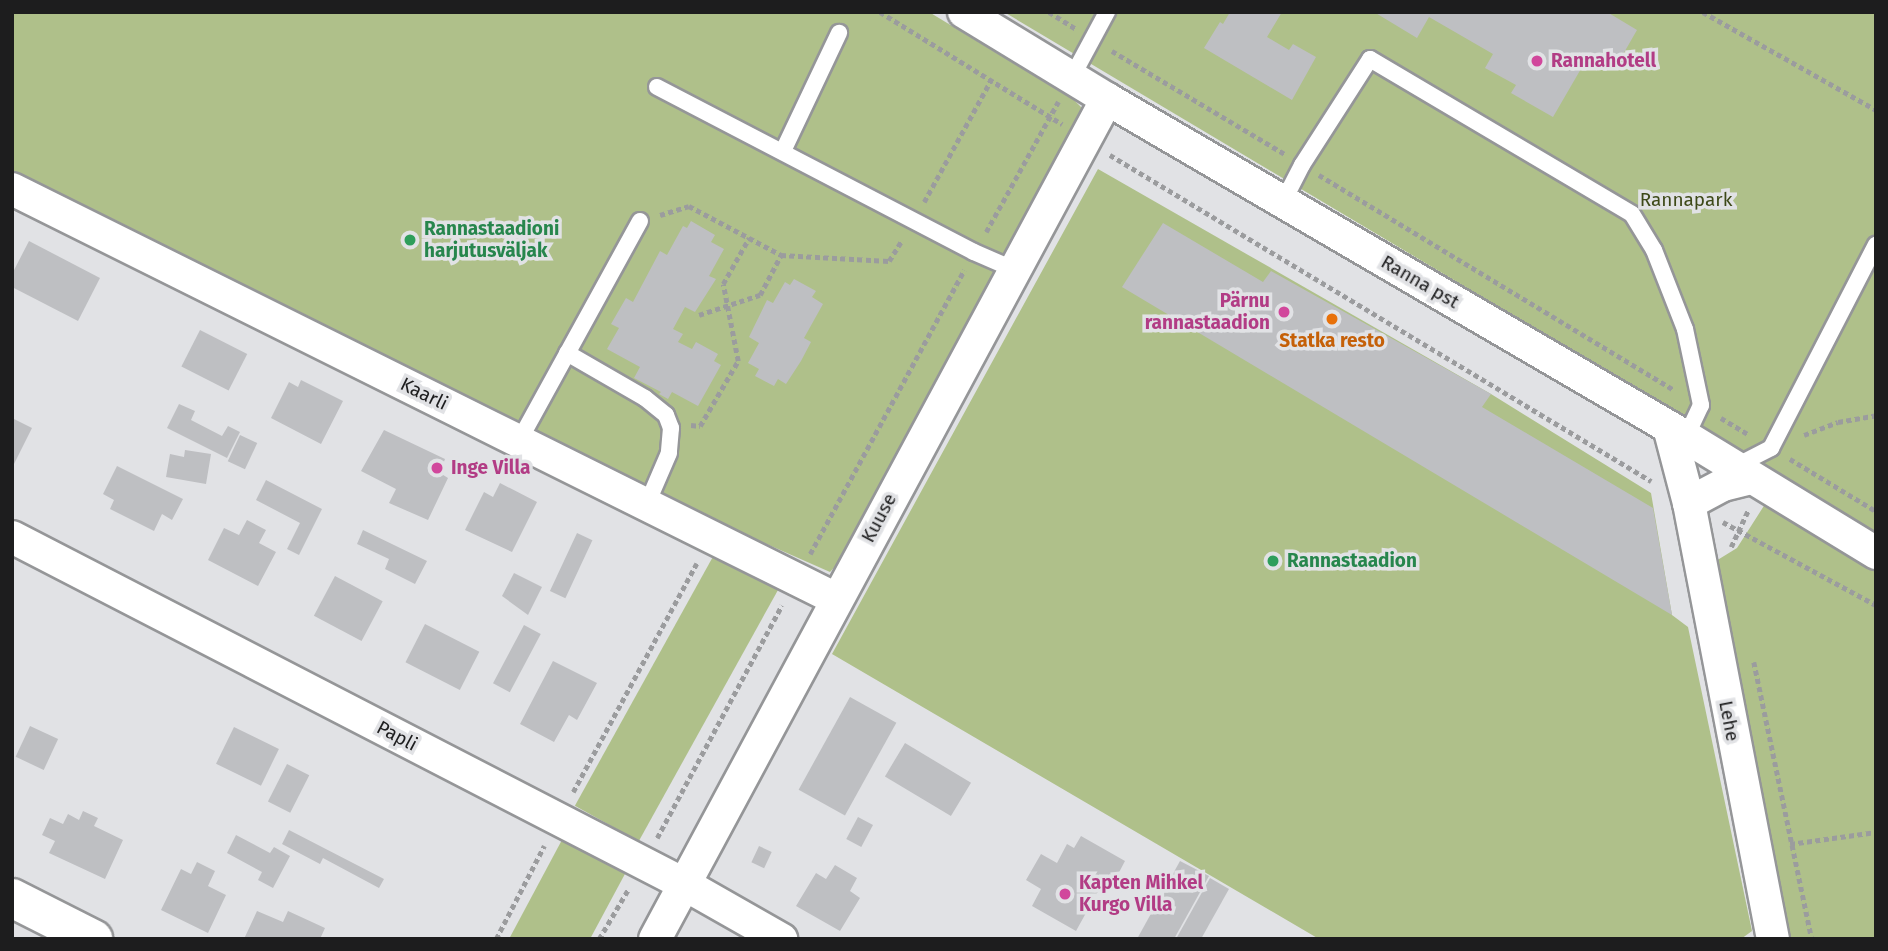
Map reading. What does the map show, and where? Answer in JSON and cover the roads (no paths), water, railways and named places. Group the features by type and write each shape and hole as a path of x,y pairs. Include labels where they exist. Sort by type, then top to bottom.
{"street":[{"name":"Ranna pst","path":"964,12 1107,99 1677,432 1876,553"},
{"name":"Kuuse","path":"654,939 1083,139 1107,99"},
{"name":"Kaarli","path":"12,189 836,599"},
{"name":"Lehe","path":"1677,432 1754,850 1773,939"},
{"path":"1689,503 1723,485 1749,477"},
{"name":"Papli","path":"12,537 642,865 684,884 781,939"},
{"path":"12,898 93,939"}],"lane":[{"path":"1072,78 1107,12"},
{"path":"783,151 839,33"},
{"path":"1283,202 1302,165 1370,59 1632,214 1654,250 1685,329 1701,405 1677,432"},
{"path":"657,87 974,252 1013,269"},
{"path":"519,441 640,220"},
{"path":"1749,477 1771,448 1876,245"},
{"path":"567,353 645,398 666,415 669,422 669,453 647,504"}],"place":[{"name":"Rannahotell","path":"1537,61"},
{"name":"Rannastaadioni harjutusväljak","path":"410,240"},
{"name":"Pärnu rannastaadion","path":"1284,312"},
{"name":"Statka resto","path":"1332,319"},
{"name":"Inge Villa","path":"437,468"},
{"name":"Rannastaadion","path":"1273,561"},
{"name":"Kapten Mihkel Kurgo Villa","path":"1065,894"}],"park label":[{"name":"Rannapark","path":"1686,200"}]}
